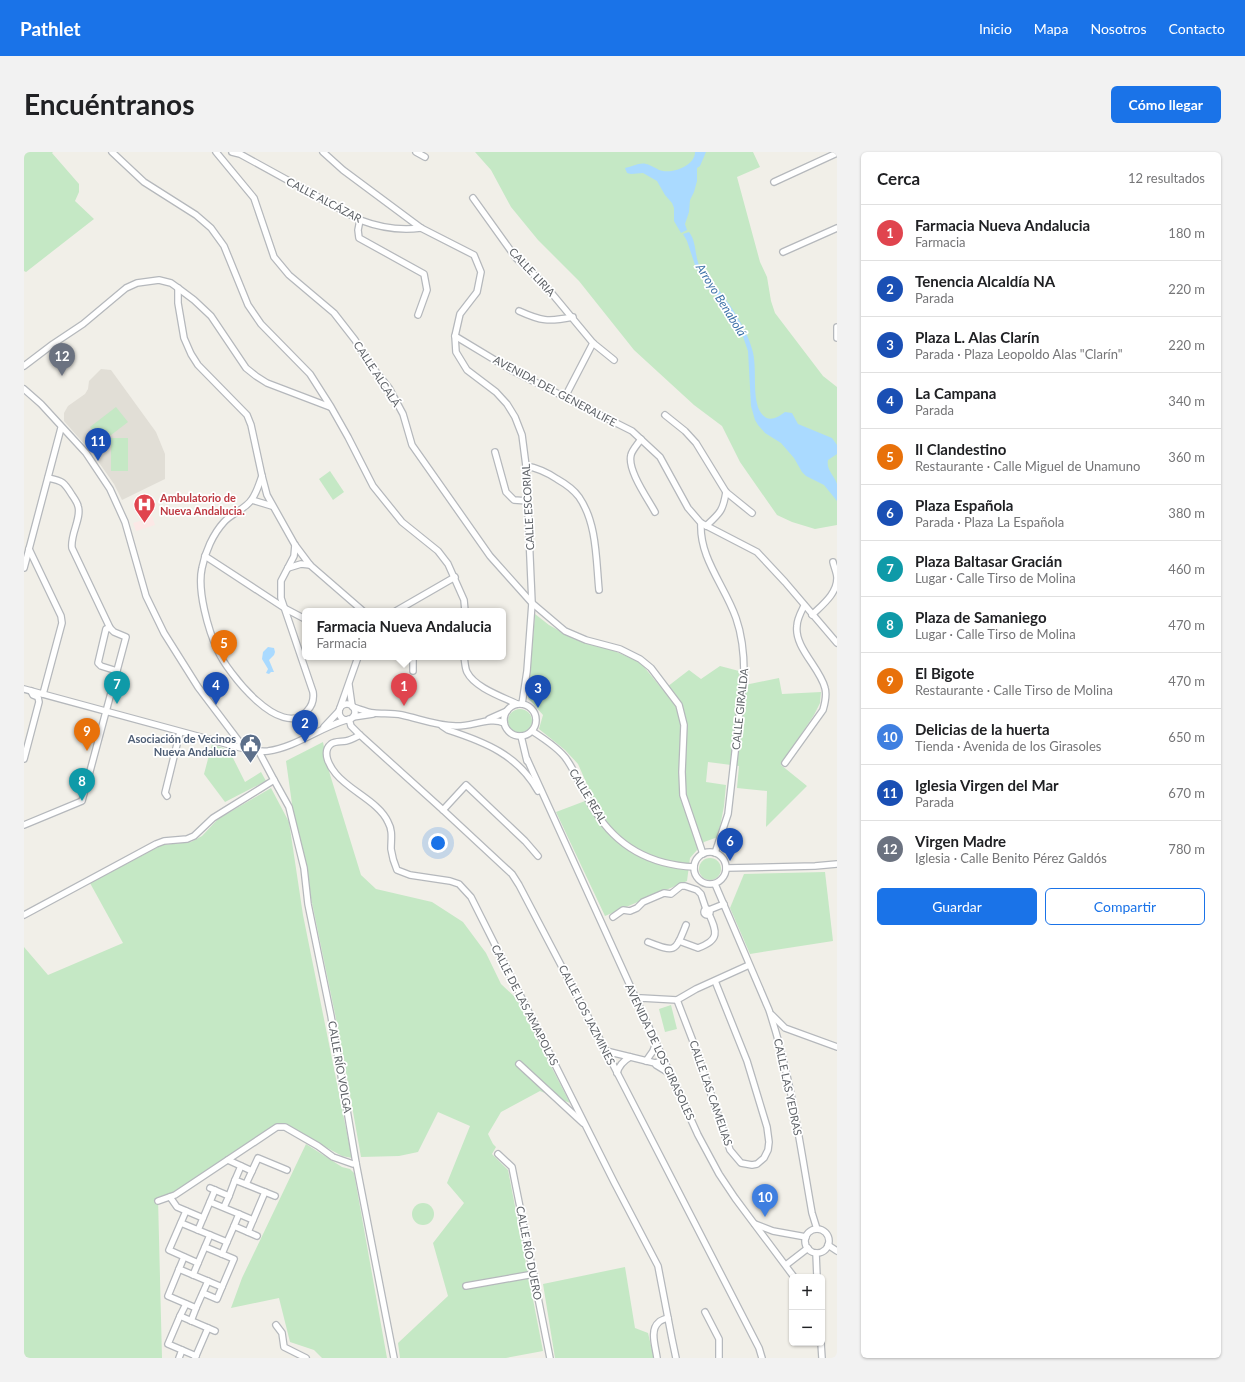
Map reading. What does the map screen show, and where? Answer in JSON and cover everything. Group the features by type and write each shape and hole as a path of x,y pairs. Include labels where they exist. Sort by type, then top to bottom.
{"street":[{"path":"112,152 144,182 196,215 211,228 224,246 248,305 261,324 310,374 348,437 373,486 402,522 438,551 448,564 464,600 465,608"},
{"name":"CALLE ALCALÁ","path":"216,152 254,198 274,257 289,275 334,313 355,340 369,363 389,388 403,414 412,445 420,458 490,556 532,603 565,631 586,640 620,649 640,658 651,668 679,705 684,725 682,772 683,795 703,854"},
{"name":"CALLE ALCÁZAR","path":"232,152 240,154 360,220 376,226 394,230 421,228"},
{"path":"323,152 343,170 421,228 474,255 481,272 477,292 460,314 455,336"},
{"path":"416,152 425,157"},
{"path":"774,182 837,153"},
{"name":"CALLE LIRIA","path":"473,198 516,258 544,284 593,343 614,360"},
{"path":"360,220 358,230 359,238 424,274 427,290 418,315"},
{"path":"783,252 837,228"},
{"path":"24,366 83,324 126,288 137,283 159,280 171,283 194,300 211,316 246,368 256,376 267,383 331,407"},
{"path":"178,288 178,303 184,338 198,365 247,415 251,425 262,476 272,506 295,546 310,565 360,608"},
{"path":"519,311 536,319 552,321 572,317"},
{"path":"837,327 837,338"},
{"name":"CALLE ESCORIAL","path":"455,336 456,352 467,370 496,392 507,404 516,417 522,434 526,466 532,603 527,671 520,704"},
{"name":"AVENIDA DEL GENERALIFE","path":"455,336 513,371 632,431 660,457 688,508 704,524 757,552 837,643"},
{"path":"565,397 593,343"},
{"path":"24,389 32,395 61,428 86,453 110,489 125,522 146,596 164,634 198,687 244,748"},
{"path":"24,395 32,395"},
{"path":"665,415 696,443 726,492 752,513"},
{"path":"24,568 61,428"},
{"path":"641,439 631,455 631,463 633,472 655,512"},
{"path":"495,452 506,492 514,500 528,501"},
{"path":"526,466 535,468 562,482 578,496 590,518 596,552 599,590"},
{"path":"262,476 258,489 252,500 225,520 205,556 200,579 202,598 217,650 247,692 267,710 292,719 301,716 309,709 314,697 303,660"},
{"path":"24,825 82,801 126,637 114,632 110,628 72,548 72,537 79,507 64,483 48,478"},
{"path":"704,524 720,513 726,492"},
{"path":"252,500 272,506"},
{"name":"CALLE GIRALDA","path":"704,524 701,532 704,549 736,618 743,646 744,663 728,814 715,853"},
{"path":"295,546 294,556 282,581 281,598 302,658"},
{"path":"29,550 61,616 62,623 43,694"},
{"path":"205,556 286,609 302,617"},
{"path":"812,615 828,600 835,588 837,578 833,562"},
{"path":"288,568 301,564 310,565"},
{"path":"406,608 454,577"},
{"path":"785,763 823,710 826,699 826,689 820,675 802,647 798,637 796,626 804,606"},
{"path":"110,628 106,629 98,663 100,666 117,671"},
{"path":"350,719 342,718 340,710 356,660"},
{"path":"413,660 413,671"},
{"path":"465,660 468,673 476,684 505,699 531,708 534,712 536,722 529,734 521,736 512,734 508,731 504,723 507,711 505,699"},
{"path":"349,682 350,696 355,712 350,719"},
{"path":"24,689 180,732 244,748 266,751 279,749 322,729 350,719 375,713"},
{"path":"24,758 39,702 38,697 31,691"},
{"path":"322,729 346,704 363,711 375,713 394,713 442,726 468,726 496,720 504,723"},
{"path":"488,721 507,711 513,706 520,704"},
{"name":"CALLE LOS JAZMINES","path":"350,719 351,726 360,735 512,874 617,1073 759,1348 762,1358"},
{"name":"AVENIDA DE LOS GIRASOLES","path":"442,726 448,730 489,745 513,761 530,779 550,812"},
{"name":"CALLE REAL","path":"532,731 544,738 566,758 595,811 609,829 624,843 651,859 669,864 694,867"},
{"path":"166,796 165,793 180,732"},
{"name":"CALLE DE LAS AMAPOLAS","path":"360,735 347,741 335,742 330,745 327,750 327,757 330,765 337,775 381,812 389,822 392,835 392,859 397,870 410,875 450,881 459,884 471,897 614,1182 658,1266 676,1358"},
{"name":"AVENIDA DE LOS GIRASOLES","path":"521,736 527,758 530,779"},
{"name":"CALLE RÍO VOLGA","path":"258,750 289,807 304,868 308,904 331,1016 356,1163 394,1358"},
{"name":"AVENIDA DE LOS GIRASOLES","path":"527,758 550,812 698,1135 719,1174 754,1224 792,1274"},
{"path":"24,915 156,844 164,841 187,839 194,836 213,818 274,780"},
{"path":"443,810 466,785 525,841 538,856"},
{"path":"711,852 715,853 723,859 726,868 723,878 715,884 709,884 698,878 694,867 696,862 703,854 711,852"},
{"path":"726,868 815,866 837,864"},
{"name":"CALLE LAS YEDRAS","path":"715,884 770,1013 778,1040 783,1057 812,1213 817,1229"},
{"path":"613,917 623,910 630,911 637,908 643,902 664,893 671,894 681,886 686,886 697,890 701,894 716,932 713,940 698,948 679,941"},
{"path":"708,911 724,904"},
{"path":"648,942 666,950 672,949 679,941 686,925"},
{"path":"636,999 677,1000 696,989 749,965"},
{"name":"CALLE LAS CAMELIAS","path":"677,1000 694,1044 730,1150 741,1163 752,1165 757,1164 764,1158 768,1150 769,1142 767,1127 747,1060 715,981"},
{"path":"770,1013 785,1028 834,1046 837,1040"},
{"path":"778,1040 780,1032 785,1028"},
{"path":"648,1059 656,1043"},
{"path":"606,1052 648,1059 671,1075"},
{"path":"648,1059 656,1055 663,1057 661,1061 655,1063"},
{"path":"617,1073 619,1066 624,1060 630,1057"},
{"path":"519,1064 586,1126"},
{"path":"158,1201 175,1195 277,1127 285,1127 339,1160 353,1164 356,1163"},
{"name":"CALLE RÍO DUERO","path":"498,1154 512,1167 550,1358"},
{"path":"246,1184 258,1158 287,1170"},
{"path":"228,1160 252,1170"},
{"path":"224,1207 241,1166"},
{"path":"235,1180 275,1196"},
{"path":"198,1230 210,1202 213,1189 229,1196"},
{"path":"248,1232 265,1192"},
{"path":"170,1197 177,1207 203,1218"},
{"path":"210,1202 253,1220"},
{"path":"186,1211 169,1250 198,1263"},
{"path":"222,1254 239,1214"},
{"path":"181,1223 227,1242"},
{"path":"754,1224 773,1231 806,1237"},
{"path":"234,1226 257,1236"},
{"path":"817,1229 822,1230 828,1236 828,1246 826,1250 816,1253 808,1248 805,1241 810,1231 817,1229"},
{"path":"193,1275 210,1235"},
{"path":"828,1246 837,1251"},
{"path":"203,1293 217,1299 234,1259 205,1247"},
{"path":"786,1265 808,1248"},
{"path":"816,1253 817,1274"},
{"path":"184,1257 168,1296 196,1308"},
{"path":"179,1269 222,1287"},
{"path":"466,1286 534,1274"},
{"path":"190,1321 208,1281"},
{"path":"186,1304 168,1344 196,1357 208,1328"},
{"path":"705,1312 719,1339 719,1358"},
{"path":"180,1316 215,1331"},
{"path":"657,1358 654,1336 655,1327 659,1322 668,1318"},
{"path":"276,1325 282,1333 284,1347 306,1358"},
{"path":"821,1346 822,1358"},
{"path":"179,1358 182,1350"}],"shaded area":[{"path":"101,369 111,370 156,432 165,454 165,479 122,500 114,484 93,454 64,421 64,413 68,406 85,394 88,389 89,381"},
{"name":"Ambulatorio de Nueva Andalucia.","path":"152,516 155,525 136,531 133,523 143,520 144,523 146,523 144,519"}],"green space":[{"path":"24,152 53,152 52,153 79,184 79,192 75,201 94,219 26,272 24,271"},
{"path":"475,152 753,152 760,167 737,177 760,262 767,277 771,301 775,313 823,376 837,387 837,525 815,529 792,522 777,515 740,462 722,426 694,405 634,350 579,281 538,240 511,207 491,170"},
{"path":"116,407 128,422 102,442 90,427"},
{"path":"111,438 128,438 128,471 111,471"},
{"path":"330,471 344,492 333,500 319,479"},
{"path":"535,614 549,625 574,639 612,650 640,662 663,690 689,670 701,679 720,666 739,671 740,686 779,678 782,694 821,692 820,703 814,715 781,765 807,786 766,827 767,791 737,788 739,766 708,762 706,782 726,785 724,806 718,837 704,842 690,858 687,881 605,916 556,812 593,798 578,764 565,750 539,729 543,715 528,698"},
{"path":"520,709 529,712 532,721 529,730 520,733 511,730 508,721 511,712"},
{"path":"323,742 328,768 361,875 376,889 432,902 463,922 486,953 501,984 516,998 570,1103 540,1091 501,1112 488,1134 496,1147 492,1154 508,1170 543,1351 506,1358 400,1358 398,1343 448,1296 433,1243 464,1203 447,1183 470,1126 438,1112 418,1152 399,1156 361,1157 340,1038 293,811 286,761"},
{"path":"212,744 229,750 245,782 261,772 266,781 225,802 204,774"},
{"path":"271,788 289,822 303,915 352,1158 342,1156 283,1124 277,1124 171,1194 158,1198 162,1358 24,1358 24,947 48,975 123,943 90,883 162,845 191,842 202,836 218,819"},
{"path":"710,858 718,861 721,869 718,877 710,880 702,877 699,869 702,861"},
{"path":"825,872 833,941 750,954 730,908 744,874"},
{"path":"671,1005 677,1029 665,1032 659,1009"},
{"path":"306,1144 342,1167 350,1169 354,1173 387,1358 322,1358 314,1350 290,1342 279,1298 231,1308 242,1278"},
{"path":"423,1203 431,1206 434,1214 431,1222 423,1225 415,1222 412,1214 415,1206"},
{"path":"625,1267 635,1328 648,1333 654,1358 555,1358 543,1284"}],"water":[{"path":"695,152 706,152 700,166 697,168 697,181 690,200 689,212 685,224 687,230 681,233 674,221 674,208 672,203 665,195 657,181 643,173 627,173 625,168 638,164 644,164 663,171 673,171 684,167 692,161"},
{"name":"Arroyo Benabolá","path":"689,232 692,236 700,267 730,306 750,342 755,364 756,399 761,413 770,419 776,418 785,412 792,413 798,424 832,438 837,445 837,454 828,460 828,467 837,484 837,501 824,485 806,476 794,458 781,443 765,433 755,420 751,406 748,351 741,331 696,268 687,241 683,234"},
{"path":"268,647 274,648 275,652 269,660 274,672 269,674 266,673 268,669 262,659 263,652"}],"place":[{"name":"Virgen Madre","path":"62,376"},
{"name":"Iglesia Virgen del Mar","path":"98,461"},
{"name":"Ambulatorio de Nueva Andalucia.","path":"144,524"},
{"name":"Il Clandestino","path":"224,663"},
{"name":"Plaza Baltasar Gracián","path":"117,704"},
{"name":"La Campana","path":"216,705"},
{"name":"Farmacia Nueva Andalucia","path":"404,706"},
{"name":"Plaza L. Alas Clarín","path":"538,708"},
{"name":"Tenencia Alcaldía NA","path":"305,743"},
{"name":"El Bigote","path":"87,751"},
{"name":"Asociación de Vecinos Nueva Andalucía","path":"251,764"},
{"name":"Plaza de Samaniego","path":"82,801"},
{"name":"Plaza Española","path":"730,861"},
{"name":"Delicias de la huerta","path":"765,1217"}]}
